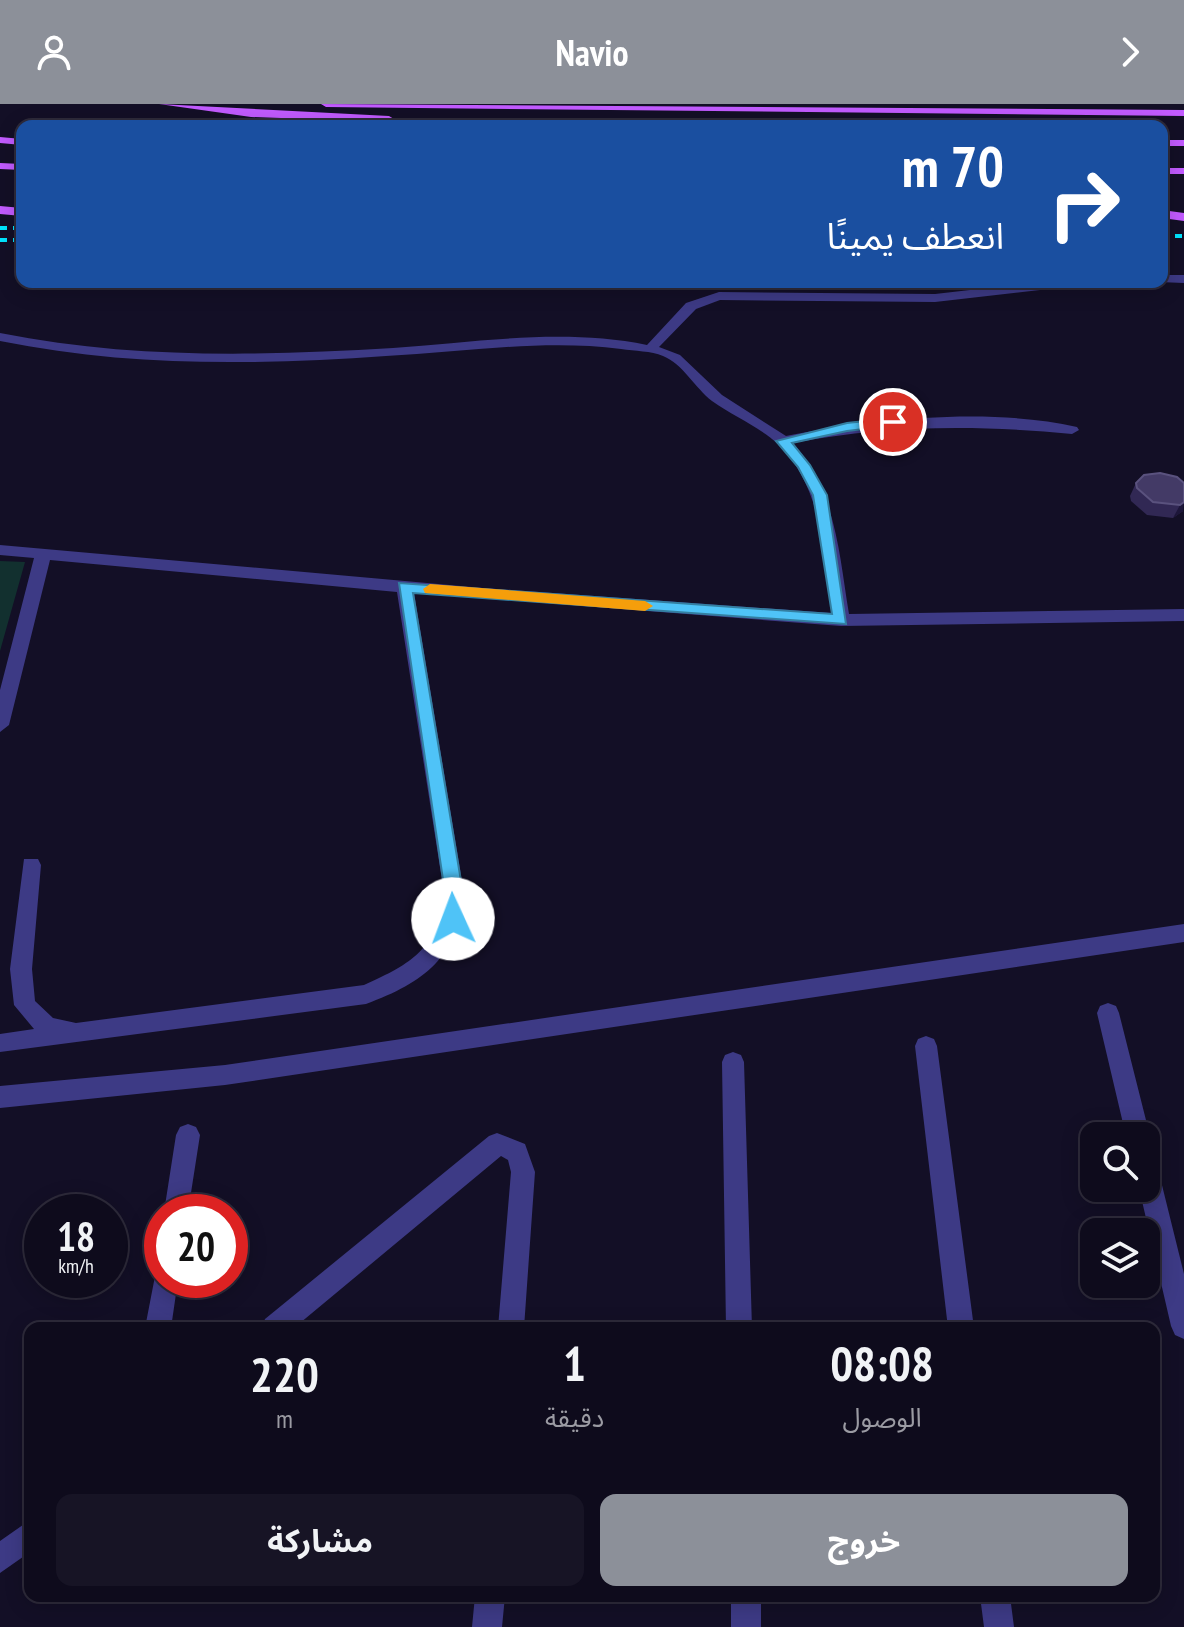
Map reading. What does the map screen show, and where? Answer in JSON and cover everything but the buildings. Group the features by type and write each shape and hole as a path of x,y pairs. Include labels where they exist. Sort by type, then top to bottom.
{"main road":[{"path":"164,104 287,117 409,120"},
{"path":"326,104 1184,113"},
{"path":"1051,120 1184,113"}],"street":[{"path":"650,349 691,306 719,296 935,298 1022,288"},
{"path":"0,337 84,351 231,357 438,349 548,340 650,349 685,362 707,391 783,441 804,465 820,495 841,620"},
{"path":"783,441 847,427 916,420 989,420 1072,430"},
{"path":"0,550 405,587 841,620 1184,615"},
{"path":"0,725 43,554"},
{"path":"3,1043 366,994 415,973 441,947 453,919 454,893 405,587"},
{"path":"31,865 21,969 25,1005 47,1027 88,1032"},
{"path":"0,1097 225,1075 1184,933"},
{"path":"1108,1013 1135,1122"},
{"path":"926,1046 960,1322"},
{"path":"733,1062 739,1322"},
{"path":"179,1194 188,1135"},
{"path":"281,1322 497,1144 512,1146 520,1154 523,1172 511,1322"},
{"path":"1154,1202 1184,1326"},
{"path":"159,1322 162,1298"},
{"path":"0,1559 24,1539"},
{"path":"487,1627 489,1602"},
{"path":"746,1602 746,1627"},
{"path":"996,1602 999,1627"}],"green space":[{"path":"0,561 25,562 0,651"}],"railway":[{"path":"0,228 16,228"},
{"path":"1168,236 1184,236"},
{"path":"0,240 16,240"}],"slow traffic":[{"path":"430,589 645,606"}],"route":[{"path":"453,919 454,893 405,587 841,620 820,495 804,465 783,441 847,427 893,422"}]}
